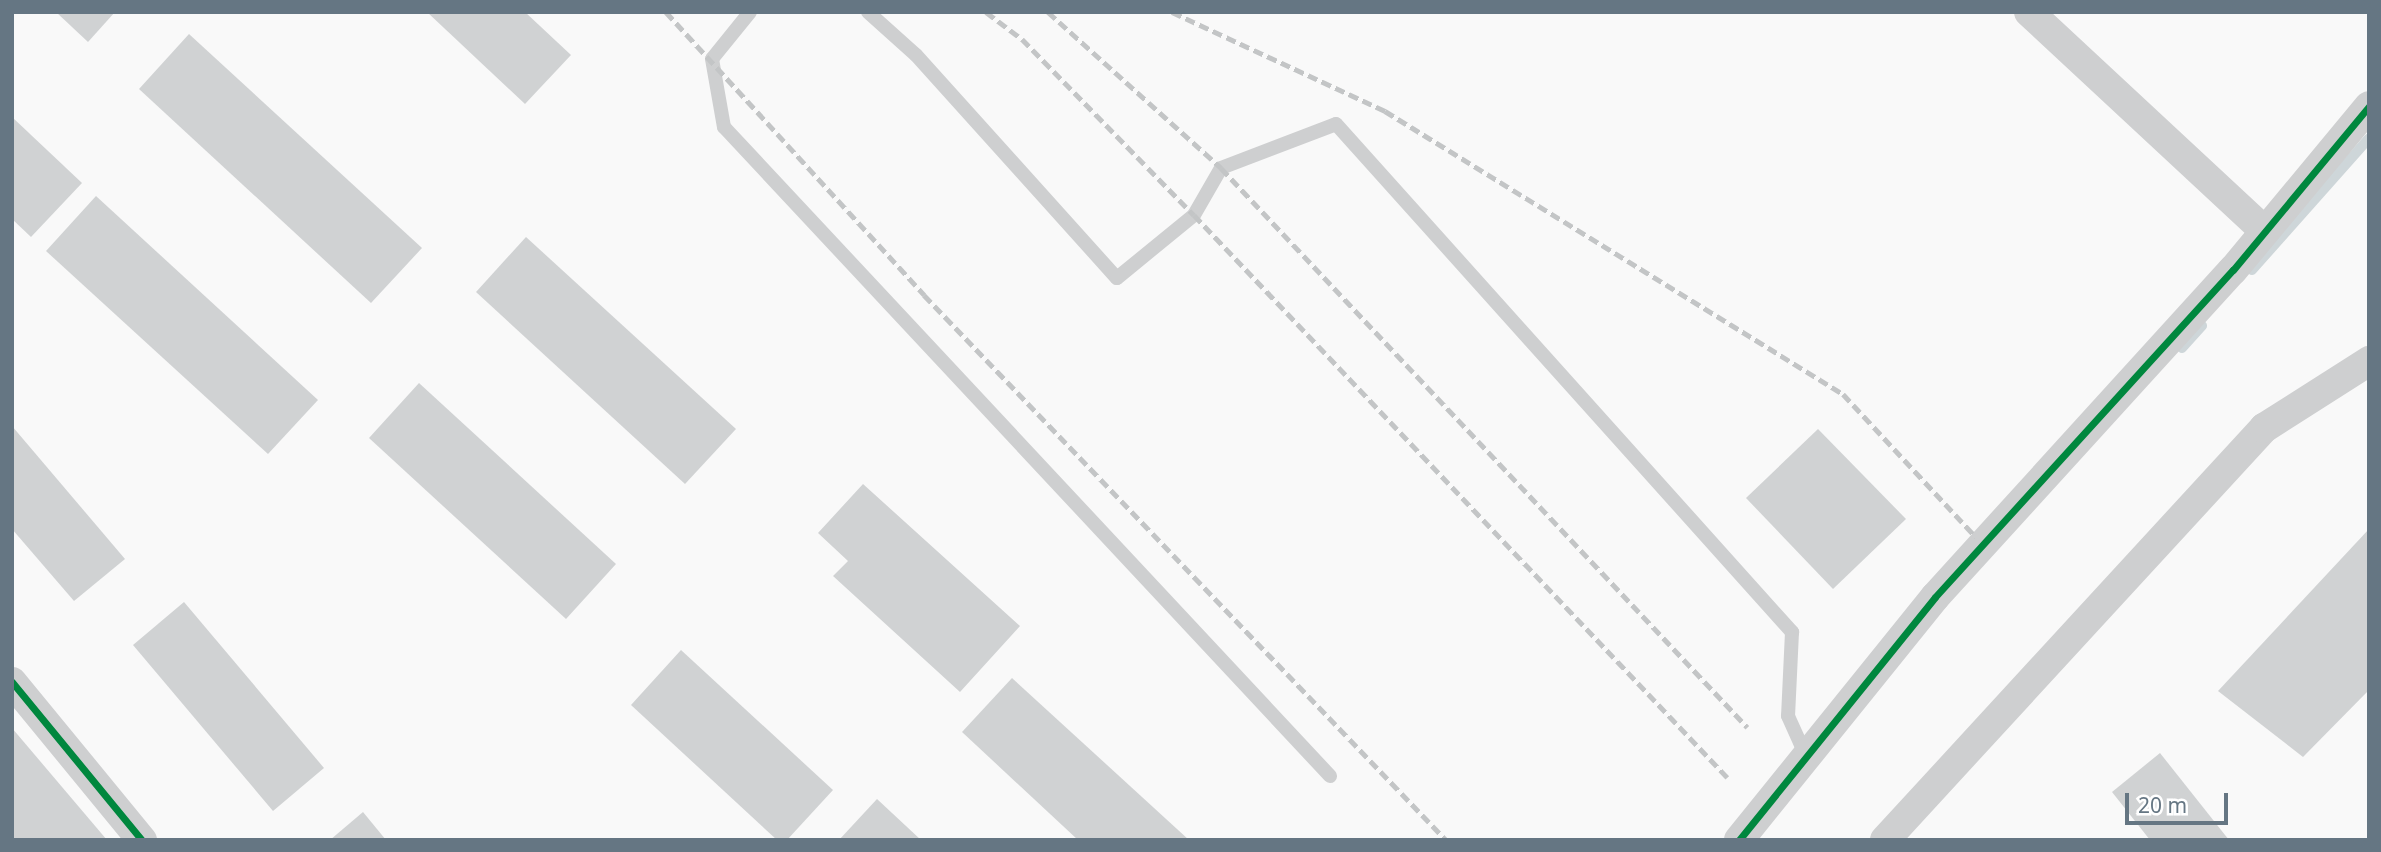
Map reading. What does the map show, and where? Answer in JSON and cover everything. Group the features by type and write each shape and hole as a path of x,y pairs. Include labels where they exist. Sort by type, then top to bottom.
{"street":[{"path":"2029,12 2265,231"},
{"path":"1739,840 1935,597 2265,231 2369,106"},
{"path":"1885,840 2264,428 2369,361"},
{"path":"12,682 142,840"}],"lane":[{"path":"750,12 712,59 724,127 1329,776"},
{"path":"868,12 916,55 1117,278 1194,215 1221,168 1336,124 1792,632 1788,716 1806,756"}],"building":[{"path":"56,12 115,12 88,42"},
{"path":"427,12 525,12 571,55 525,104"},
{"path":"189,34 422,248 371,303 139,89"},
{"path":"12,117 82,183 31,237 12,219"},
{"path":"96,196 318,400 268,454 46,251"},
{"path":"526,237 736,429 685,484 476,292"},
{"path":"419,383 616,564 566,619 369,438"},
{"path":"12,426 125,559 74,601 12,529"},
{"path":"1818,429 1906,519 1833,589 1746,498"},
{"path":"863,484 1020,626 960,692 833,576 848,561 818,533"},
{"path":"2369,529 2369,690 2303,757 2218,691"},
{"path":"184,602 324,768 273,811 133,645"},
{"path":"681,650 833,790 787,840 777,840 631,705"},
{"path":"1012,678 1189,840 1078,840 962,732"},
{"path":"12,728 107,840 12,840"},
{"path":"2160,753 2229,840 2150,840 2112,792"},
{"path":"877,799 921,840 839,840"},
{"path":"363,812 386,840 330,840"}],"waterway":[{"path":"2252,270 2369,138"},
{"path":"2182,348 2202,326"}],"railway":[{"path":"666,12 924,295 1446,840"},
{"path":"986,12 1022,39 1194,215 1727,777"},
{"path":"1048,12 1221,168 1747,727"},
{"path":"1172,12 1385,111 1843,394 1976,537"}],"cycle path":[{"path":"1739,840 1935,597 2233,270 2369,106"},
{"path":"12,682 142,840"}]}
